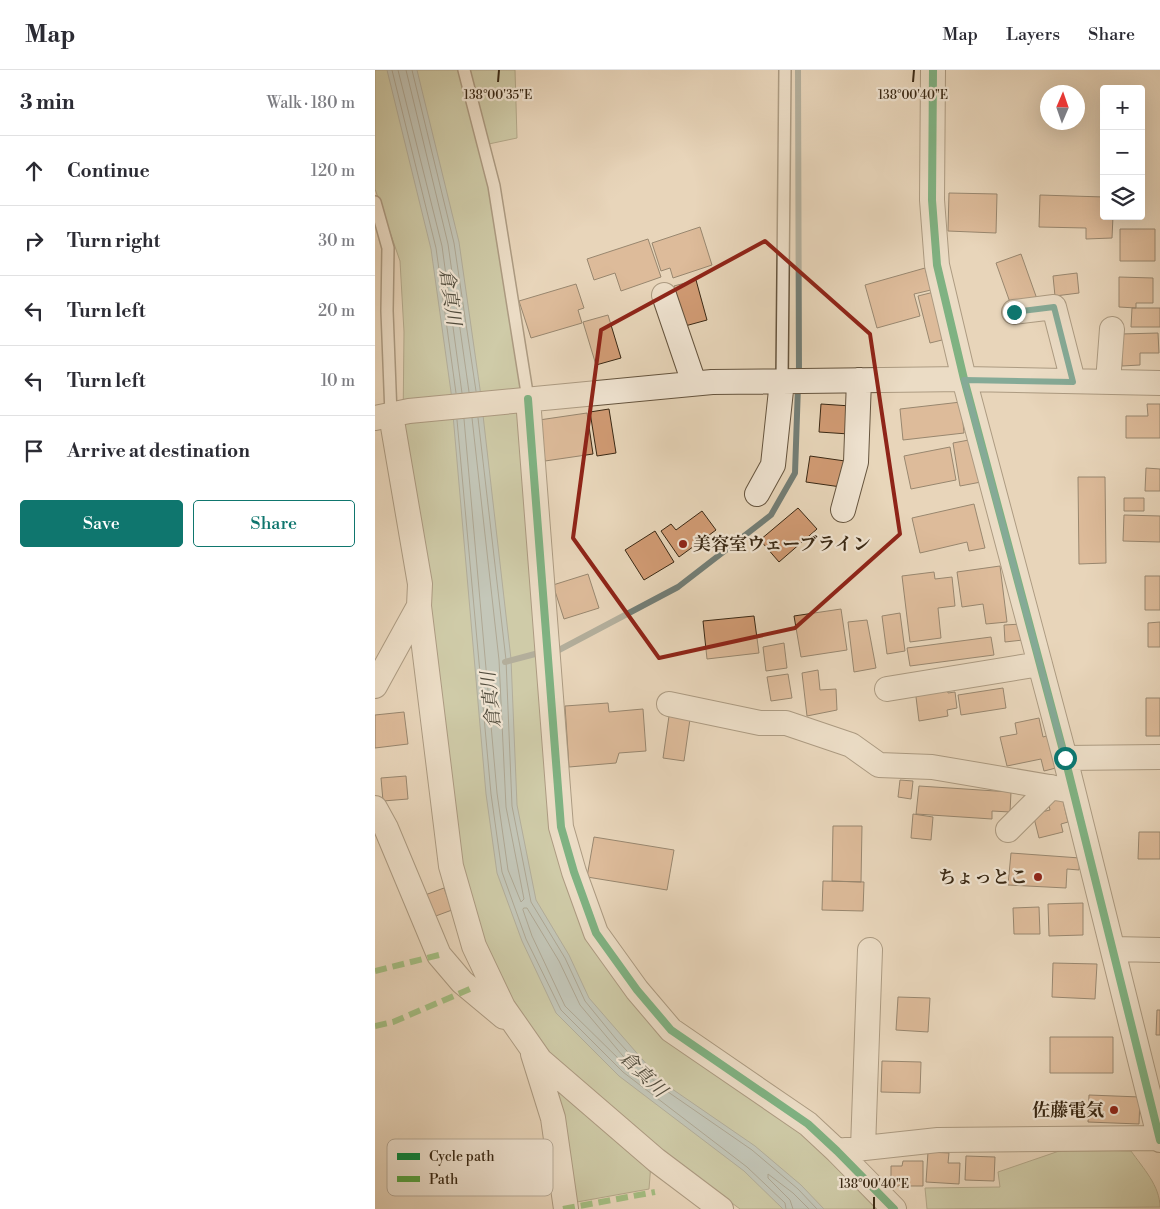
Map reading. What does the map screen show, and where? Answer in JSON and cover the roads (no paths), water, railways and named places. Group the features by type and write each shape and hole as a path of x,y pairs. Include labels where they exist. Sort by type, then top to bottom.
{"street":[{"path":"837,1151 938,1140 1160,1139 1113,950 1062,789 1065,758 964,380 937,265 932,200 933,70"},
{"path":"664,295 694,383"},
{"path":"1014,312 1054,307 1073,382"},
{"path":"1108,382 1112,328"},
{"path":"843,510 857,462 859,380"},
{"path":"721,1209 649,1154 540,1060 503,1007 474,946 451,866 419,606 420,584 392,415 523,399 694,383 964,380 1160,383"},
{"path":"757,494 773,465 782,381"},
{"path":"523,399 561,827 573,872 597,933 637,990 671,1030 808,1124 894,1209"},
{"path":"375,686 419,606"},
{"path":"887,689 1040,664"},
{"path":"669,704 760,723 786,723 851,745 879,766 931,767 1062,789"},
{"path":"1065,758 1160,757"},
{"path":"1008,830 1062,789"},
{"path":"375,808 386,828 439,954 462,982 525,1039 553,1118 566,1209"},
{"path":"863,1148 870,950"},
{"path":"1113,950 1160,950"}],"lane":[{"path":"464,70 495,186 523,399"},
{"path":"782,381 785,70"},
{"path":"375,202 389,248 387,305 392,415"},
{"path":"375,298 387,305"}],"water":[{"name":"倉真川","path":"387,70 417,70 459,242 480,389 511,659 517,805 536,900 569,955 589,998 662,1082 755,1146 801,1185 824,1209 783,1209 744,1171 619,1076 556,1013 522,941 497,873 486,794 451,392 431,249"}],"waterway":[{"path":"798,70 799,376"},
{"path":"559,650 678,587 771,515 795,473 798,386"},
{"path":"505,662 535,654"}],"place":[{"name":"美容室ウェーブライン","path":"683,544"},
{"name":"ちょっとこ","path":"1038,877"},
{"name":"佐藤電気","path":"1114,1110"}]}
